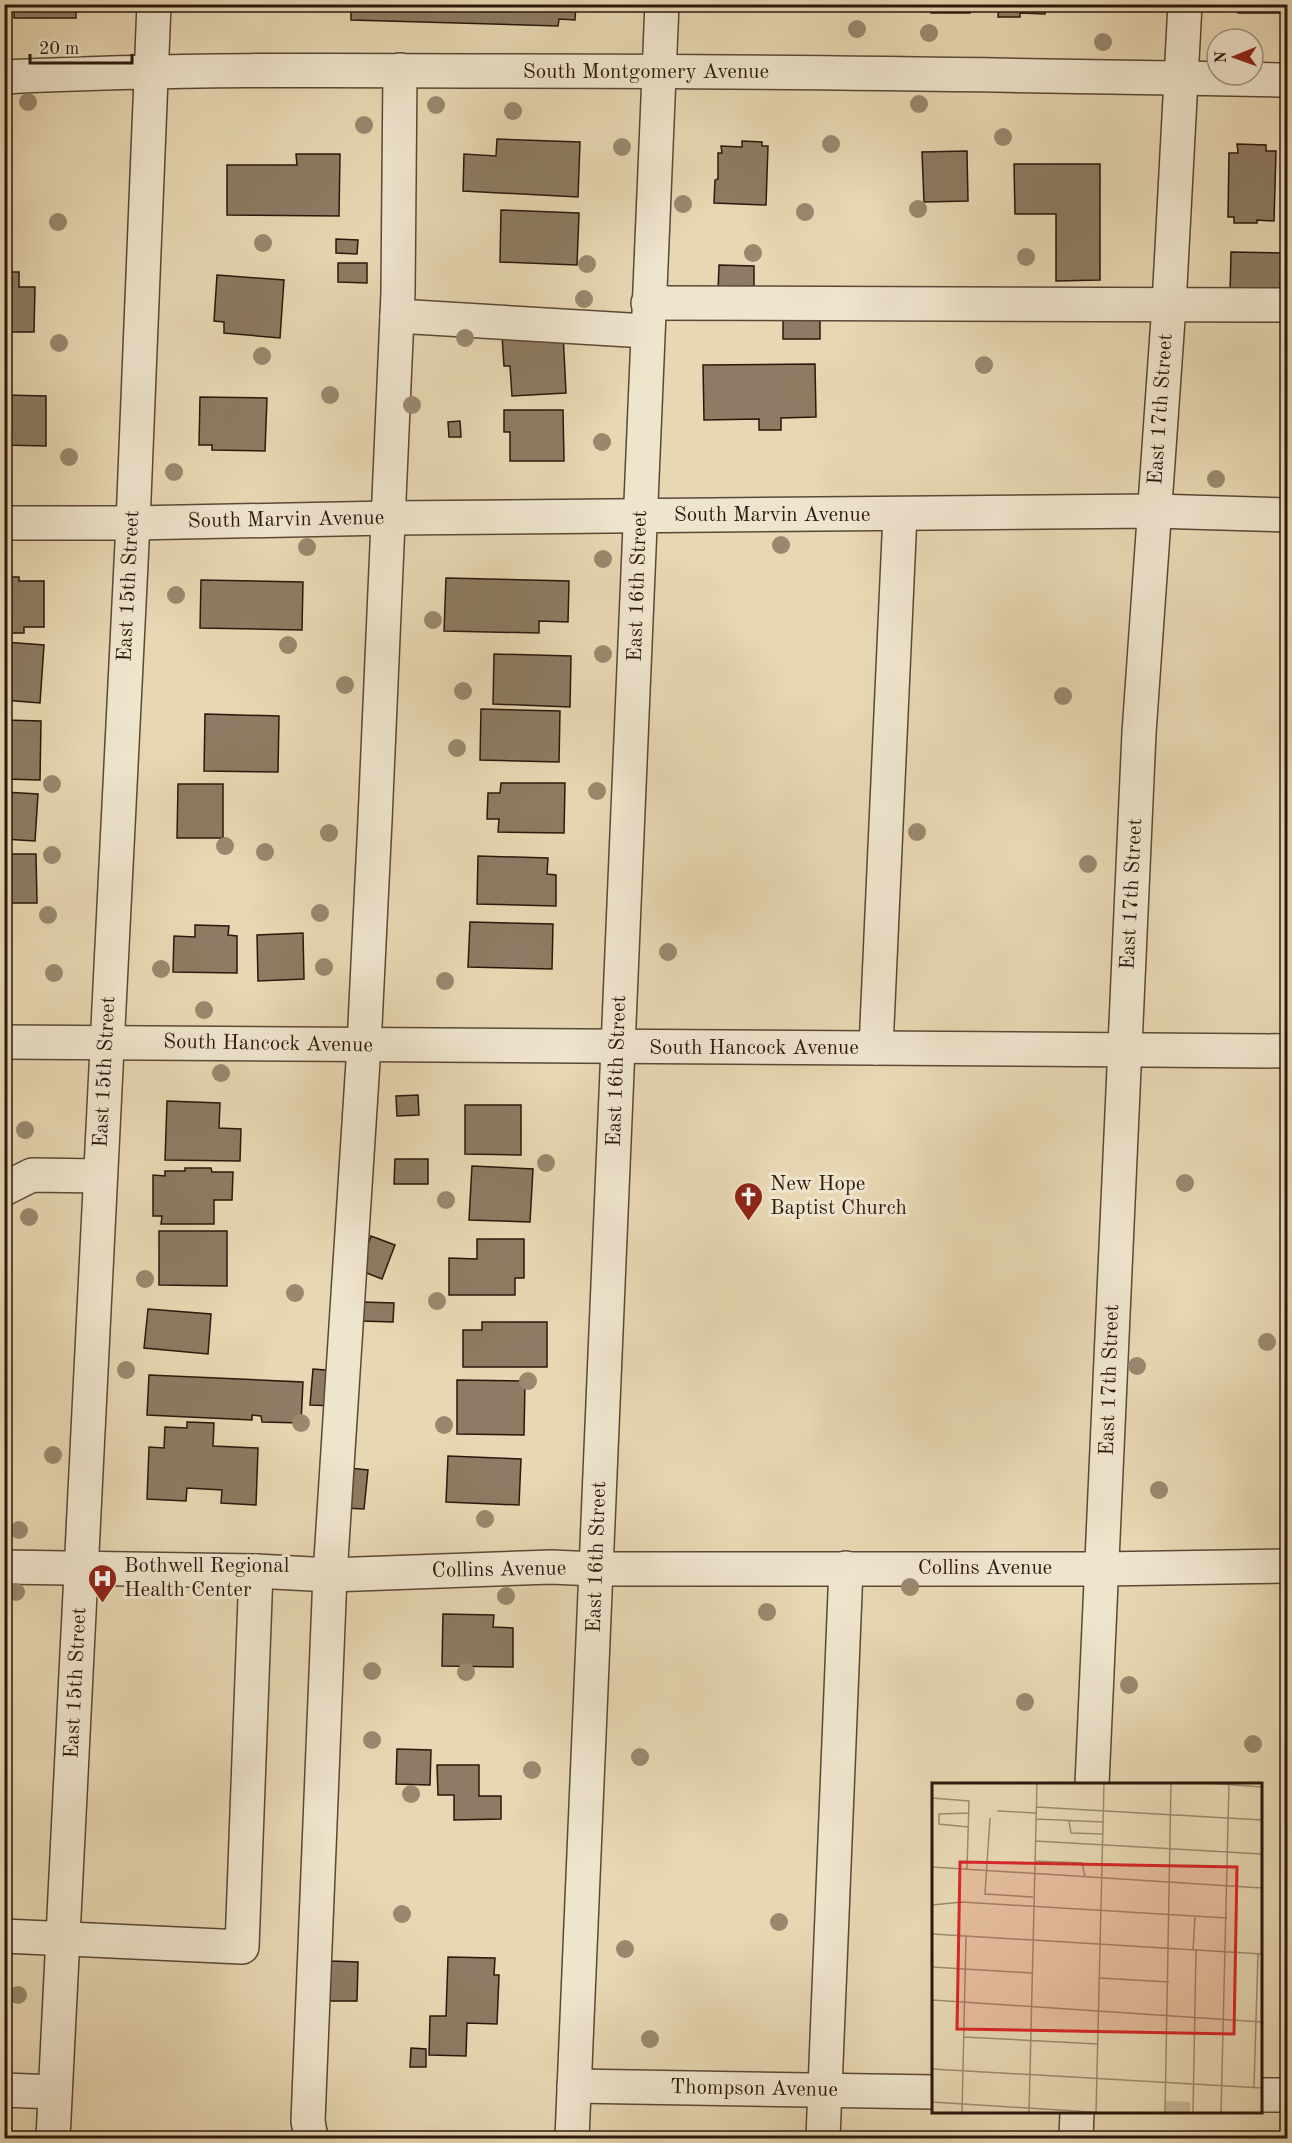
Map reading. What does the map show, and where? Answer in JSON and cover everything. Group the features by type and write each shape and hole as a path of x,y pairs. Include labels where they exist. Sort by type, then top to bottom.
{"street":[{"name":"East 15th Street","path":"53,2139 133,524 154,4"},
{"name":"East 16th Street","path":"572,2139 641,516 647,317 662,4"},
{"name":"East 17th Street","path":"1092,1783 1139,733 1169,305 1185,4"},
{"name":"South Montgomery Avenue","path":"4,77 102,73 400,70 659,71 1287,80"},
{"path":"311,2139 308,2121 330,1575 364,1046 397,316 400,70"},
{"path":"397,316 647,317 1169,305 1287,305"},
{"name":"South Marvin Avenue","path":"4,523 133,524 388,518 1154,511 1287,514"},
{"path":"876,1048 900,514"},
{"name":"South Hancock Avenue","path":"4,1042 1287,1051"},
{"path":"4,1189 32,1175 100,1176"},
{"name":"Collins Avenue","path":"4,1567 256,1571 330,1575 551,1567 596,1569 1102,1569 1287,1566"},
{"path":"823,2139 846,1568"},
{"path":"4,1936 242,1947 256,1571"},
{"name":"Thompson Avenue","path":"574,2086 932,2092"},
{"path":"4,2091 55,2092"},
{"path":"1262,2095 1287,2095"},
{"path":"1076,2139 1077,2113"}],"building":[{"path":"14,4 76,4 76,18 14,18"},
{"path":"351,4 576,4 575,20 559,19 558,26 351,20"},
{"path":"931,4 978,4 978,6 970,6 970,13 931,13"},
{"path":"999,4 1045,4 1045,14 1020,13 1020,17 998,17"},
{"path":"1238,4 1288,4 1288,13 1238,13"},
{"path":"497,139 580,142 578,197 463,191 464,154 496,156"},
{"path":"742,141 762,142 762,146 768,146 766,205 714,203 715,180 718,179 718,153 722,153 721,146 742,147"},
{"path":"1237,144 1266,145 1266,151 1276,151 1274,221 1257,220 1257,223 1234,223 1234,217 1228,217 1229,153 1238,153"},
{"path":"967,151 968,201 924,202 922,152"},
{"path":"296,154 340,154 339,216 227,215 227,165 297,165"},
{"path":"1014,164 1100,164 1100,280 1056,281 1056,214 1015,214"},
{"path":"501,210 579,213 577,265 500,262"},
{"path":"336,239 358,240 357,254 336,253"},
{"path":"1231,252 1281,253 1280,295 1230,295"},
{"path":"338,263 367,263 367,283 338,282"},
{"path":"719,265 754,266 754,293 718,292"},
{"path":"4,272 19,272 19,287 35,287 34,332 4,332"},
{"path":"217,275 284,280 280,338 224,333 224,322 214,321"},
{"path":"783,314 820,314 820,339 783,339"},
{"path":"563,333 566,393 512,396 510,366 504,366 502,336"},
{"path":"815,364 816,417 781,418 781,430 759,430 759,419 704,420 703,365"},
{"path":"4,395 46,396 46,446 4,445"},
{"path":"200,397 267,398 265,451 212,450 212,445 199,445"},
{"path":"504,410 563,410 564,461 510,461 510,432 504,432"},
{"path":"460,421 461,437 449,437 448,422"},
{"path":"4,577 19,577 19,581 44,581 44,627 24,627 24,633 4,633"},
{"path":"446,578 569,581 568,622 539,621 539,633 444,631"},
{"path":"201,580 303,582 302,630 200,628"},
{"path":"4,642 44,645 40,703 4,700"},
{"path":"494,654 571,656 570,707 493,704"},
{"path":"481,709 560,711 559,762 480,760"},
{"path":"205,714 279,716 278,772 204,771"},
{"path":"4,720 41,721 40,780 4,779"},
{"path":"501,783 565,783 564,833 498,832 499,819 487,819 488,793 500,793"},
{"path":"178,784 223,784 223,838 177,838"},
{"path":"4,792 38,794 35,841 4,839"},
{"path":"4,854 36,854 37,903 4,903"},
{"path":"478,856 548,858 547,874 556,875 556,906 477,904"},
{"path":"470,922 553,924 552,969 468,967"},
{"path":"195,925 229,926 228,935 237,936 237,973 173,972 174,936 195,937"},
{"path":"303,933 304,979 258,981 257,935"},
{"path":"418,1095 419,1115 397,1116 396,1096"},
{"path":"167,1101 220,1103 219,1128 241,1129 240,1161 165,1160"},
{"path":"465,1105 521,1105 521,1155 465,1154"},
{"path":"395,1159 428,1159 428,1184 394,1184"},
{"path":"472,1166 533,1169 530,1222 469,1220"},
{"path":"185,1168 211,1168 212,1172 233,1172 232,1200 214,1200 214,1224 161,1224 162,1216 153,1216 153,1175 165,1176 165,1171 185,1171"},
{"path":"159,1231 227,1231 227,1286 159,1285"},
{"path":"371,1236 395,1245 382,1279 359,1270"},
{"path":"477,1239 524,1239 524,1278 515,1278 515,1295 449,1295 449,1258 477,1259"},
{"path":"362,1302 394,1303 393,1322 362,1321"},
{"path":"148,1309 211,1314 208,1354 144,1348"},
{"path":"482,1322 547,1322 547,1367 463,1367 463,1330 482,1330"},
{"path":"313,1369 338,1371 336,1406 310,1405"},
{"path":"149,1375 303,1382 301,1423 262,1422 261,1416 252,1415 252,1420 147,1415"},
{"path":"457,1380 525,1381 524,1435 457,1434"},
{"path":"187,1422 214,1423 213,1446 258,1448 256,1505 221,1503 222,1490 187,1488 186,1501 147,1499 149,1447 164,1448 165,1427 187,1428"},
{"path":"448,1456 521,1459 519,1505 446,1502"},
{"path":"349,1468 368,1470 364,1509 345,1508"},
{"path":"443,1614 494,1615 493,1627 513,1628 513,1667 442,1666"},
{"path":"397,1749 431,1750 430,1785 396,1784"},
{"path":"437,1765 479,1765 479,1796 501,1796 501,1819 454,1820 454,1795 438,1795"},
{"path":"448,1957 495,1958 494,1975 499,1975 497,2024 467,2023 466,2056 429,2055 430,2016 446,2016"},
{"path":"330,1961 358,1962 357,2001 329,2001"},
{"path":"411,2048 426,2049 426,2067 410,2067"}],"place":[{"name":"New Hope Baptist Church","path":"749,1222"},
{"name":"Bothwell Regional Health Center","path":"103,1604"}]}
